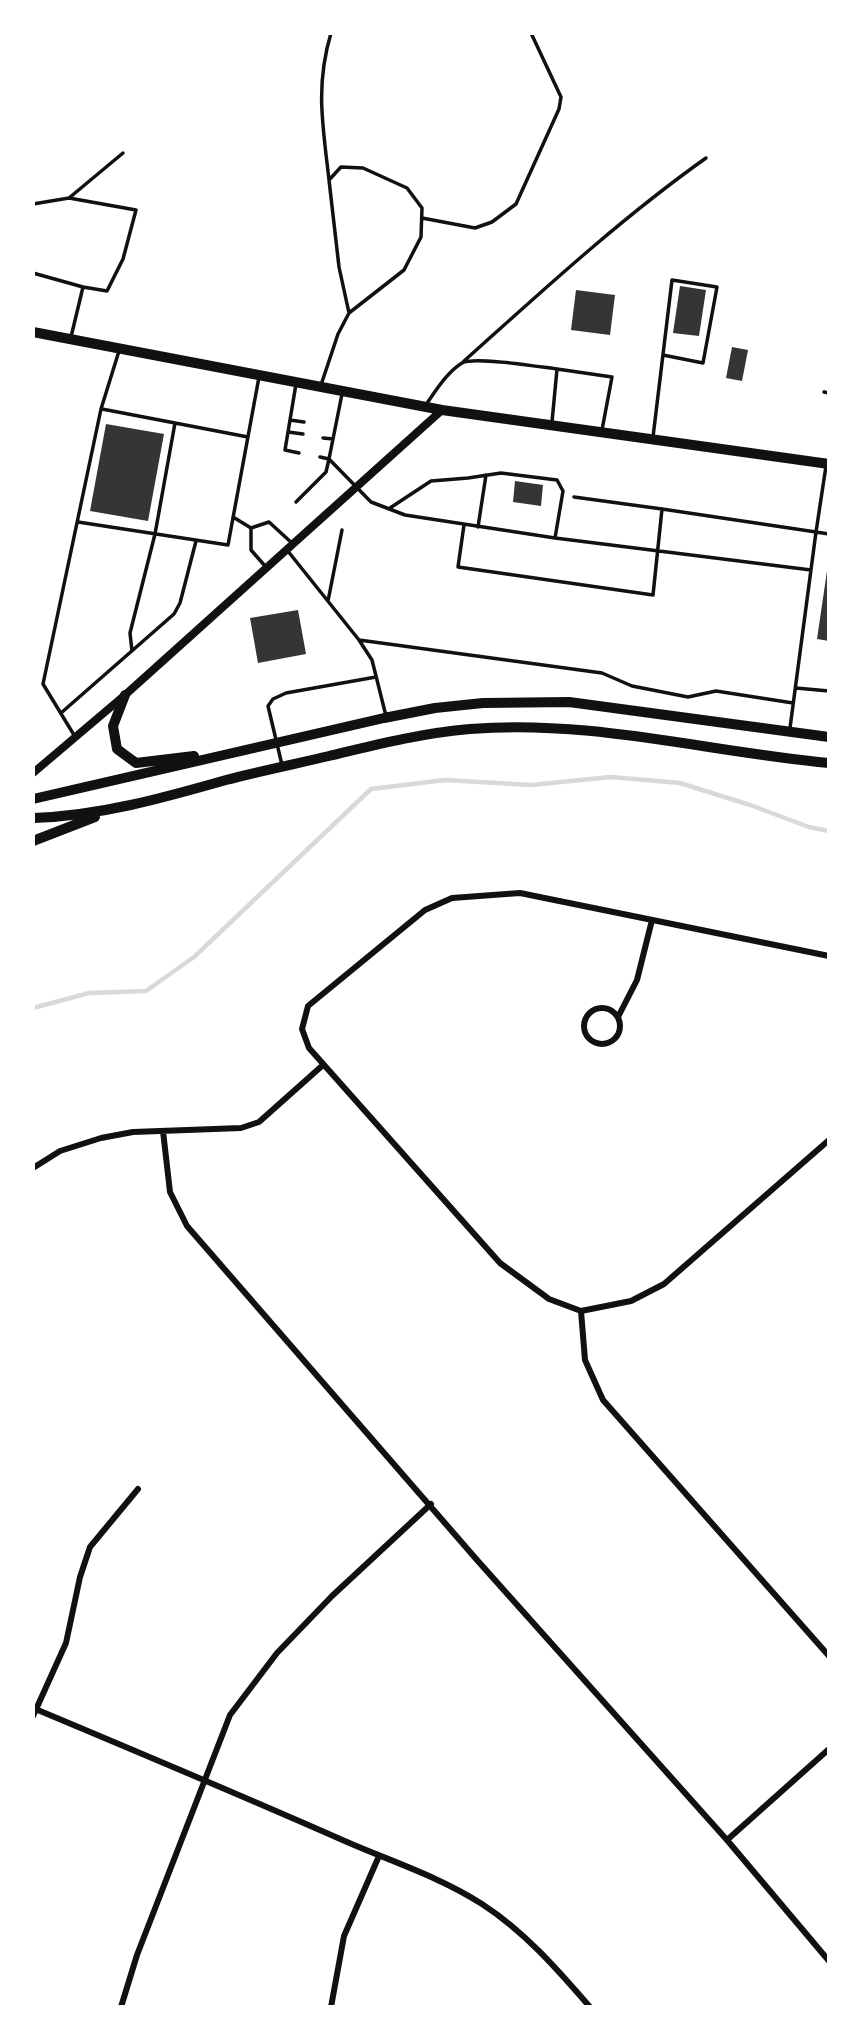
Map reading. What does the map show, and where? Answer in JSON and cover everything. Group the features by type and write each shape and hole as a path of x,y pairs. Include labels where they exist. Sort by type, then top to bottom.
{"main road":[{"path":"33,332 442,410 828,464"},
{"path":"125,695 113,726 117,748 136,763 246,749"},
{"path":"33,799 386,717 483,703 569,702 829,737"},
{"path":"33,818 79,814 183,794 282,767 421,736 470,729 538,727 593,731 829,763"},
{"path":"33,841 136,803"}],"street":[{"path":"33,772 125,695 442,410"},
{"path":"829,956 520,893 452,898 425,910 308,1006 302,1029 309,1048 323,1065 500,1263 549,1299 581,1311 631,1301 664,1284 829,1140"},
{"path":"618,1017 607,1009 600,1008 589,1014 583,1026 588,1039 600,1045 613,1041 620,1030 618,1017 637,980 652,920"},
{"path":"33,1168 60,1151 102,1138 133,1132 241,1128 259,1122 323,1065"},
{"path":"163,1131 170,1192 187,1226 477,1560 727,1840 829,1961"},
{"path":"581,1311 585,1360 603,1400 829,1656"},
{"path":"138,1489 90,1547 80,1577 66,1643 34,1711 204,1779 379,1856 434,1877 482,1905 517,1930 548,1958 590,2007"},
{"path":"121,2007 137,1955 229,1715 277,1653 332,1596 430,1504"},
{"path":"727,1840 829,1749"},
{"path":"331,2007 344,1936 379,1856"}],"lane":[{"path":"331,33 323,60 320,105 339,267 349,313"},
{"path":"422,218 475,228 492,222 516,204 559,110 561,97 531,33"},
{"path":"69,198 123,153"},
{"path":"425,407 441,384 463,362 592,248 665,187 706,158"},
{"path":"320,387 338,334 349,313 404,270 421,237 422,218 422,208 407,188 363,168 341,167 330,180"},
{"path":"33,204 69,198 136,210 123,259 107,290 83,287 33,274"},
{"path":"653,439 663,355 672,280 718,286 703,363 663,355"},
{"path":"70,339 83,287"},
{"path":"75,737 43,684 101,409 120,348"},
{"path":"463,362 480,361 612,377 602,432"},
{"path":"552,425 557,369"},
{"path":"78,522 228,545 259,375"},
{"path":"297,382 285,450 299,453"},
{"path":"296,502 326,472 343,391"},
{"path":"101,409 247,437"},
{"path":"290,420 304,422"},
{"path":"132,651 130,633 155,534 175,424"},
{"path":"327,426 335,428"},
{"path":"288,432 303,434"},
{"path":"323,438 333,439"},
{"path":"320,457 329,458 371,502 405,515 555,538 811,570"},
{"path":"790,732 816,532 828,464"},
{"path":"390,509 431,481 501,472 557,480 563,491 555,538"},
{"path":"478,527 486,475"},
{"path":"574,497 829,534"},
{"path":"464,525 458,567 653,595 662,509"},
{"path":"233,517 251,528 269,522 290,547 372,660 386,717"},
{"path":"251,528 251,550 267,568"},
{"path":"328,601 342,530"},
{"path":"61,713 174,614 180,603 195,541"},
{"path":"359,640 602,673 632,687 688,697 716,691 793,703"},
{"path":"282,767 268,706 273,699 286,693 376,677"},
{"path":"795,687 829,691"}],"building":[{"path":"680,286 706,290 699,336 673,333"},
{"path":"576,290 615,295 610,335 571,330"},
{"path":"732,347 748,350 742,381 726,378"},
{"path":"106,424 164,434 148,521 90,511"},
{"path":"515,481 543,485 541,506 513,502"},
{"path":"829,571 829,641 817,639"},
{"path":"298,610 306,654 258,663 250,618"}],"waterway":[{"path":"33,1008 89,993 146,991 194,957 371,789 445,780 531,785 611,777 680,783 809,827 829,831"}]}
